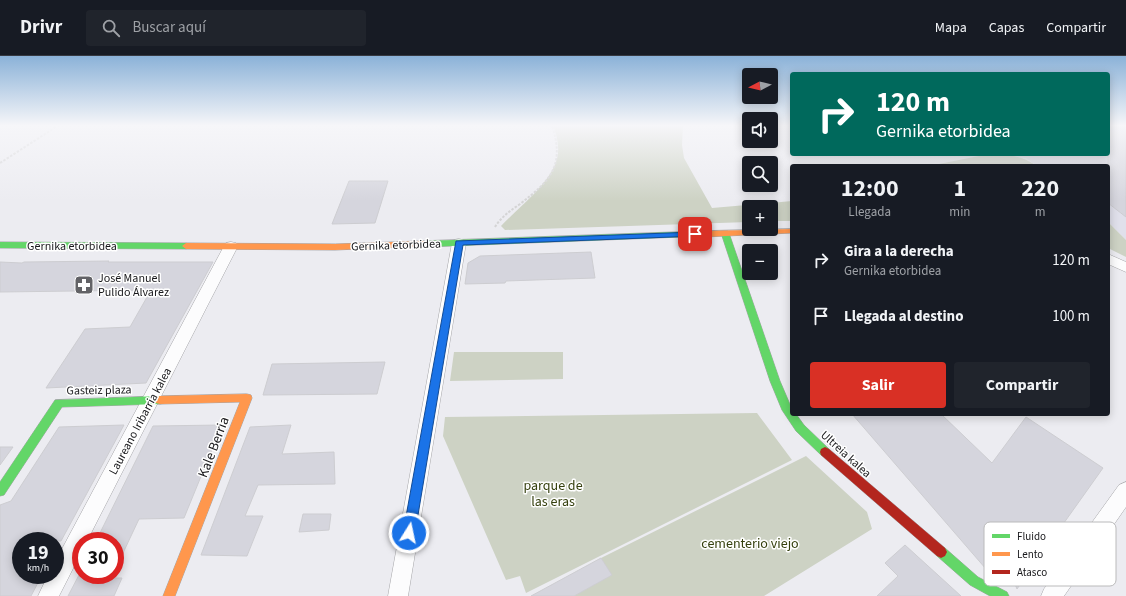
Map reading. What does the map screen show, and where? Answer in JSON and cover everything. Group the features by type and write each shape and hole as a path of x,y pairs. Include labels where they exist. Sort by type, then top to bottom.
{"street":[{"name":"Gernika etorbidea","path":"0,245 335,246 790,231"},
{"name":"Ultreia kalea","path":"725,233 775,381 790,414"},
{"path":"398,596 459,243"},
{"name":"Laureano Iribarria kalea","path":"48,596 231,246"},
{"path":"1110,260 1126,267"},
{"name":"Kale Berria","path":"150,401 247,398 169,596"},
{"name":"Gasteiz plaza","path":"0,491 59,403 150,401"},
{"name":"Ultreia kalea","path":"791,416 800,428 817,445 974,581 1002,596"},
{"path":"1104,522 1126,491"},
{"path":"1051,596 1058,586"}],"path":[{"path":"0,163 20,150"},
{"path":"485,242 500,219 540,189 557,163 557,150"}],"shaded area":[{"path":"1126,150 1126,240 1110,224 1110,164 1034,164 1026,158 1014,156 1110,156 1110,151"}],"green space":[{"path":"558,150 683,150 684,158 712,208 742,205 742,222 505,230 501,226 533,195 548,177 557,159"},
{"path":"979,156 1014,156 1025,159 1034,164 939,164"},
{"path":"790,201 790,221 778,221 778,202"},
{"path":"1110,224 1126,240 1126,257 1110,249"},
{"path":"454,352 563,352 563,379 450,381"},
{"name":"parque de las eras","path":"757,413 792,460 526,593 520,576 506,580 443,436 445,417"},
{"name":"cementerio viejo","path":"806,456 867,512 872,529 764,596 574,596 611,575 601,558"}],"building":[{"path":"1110,150 1126,150 1126,217 1110,205 1110,164 1108,164"},
{"path":"349,181 388,181 375,223 332,224"},
{"path":"591,252 595,278 465,284 468,263 480,256"},
{"path":"109,261 108,262 213,262 146,383 46,388 85,329 130,327 151,290 0,292 0,262 22,263"},
{"path":"385,362 377,394 263,395 272,364"},
{"path":"854,416 943,416 992,463 1026,417 1103,468 1065,522 984,522 984,567"},
{"path":"124,425 64,535 64,532 12,532 12,584 37,584 31,596 0,596 0,505 11,501 59,427"},
{"path":"222,425 184,518 139,519 124,551 124,532 100,532 153,426"},
{"path":"291,425 282,454 334,452 335,484 258,485 245,516 263,516 247,556 201,555 250,427"},
{"path":"0,447 13,447 0,465"},
{"path":"303,514 331,514 329,530 299,532"},
{"path":"905,545 961,596 877,596 898,576 885,563"},
{"path":"601,558 612,575 574,596 531,596"},
{"path":"74,584 119,584 114,596 68,596"}],"traffic: fast":[{"path":"725,233 775,381 790,414"},
{"path":"425,244 704,234"},
{"path":"0,245 186,246"},
{"path":"0,491 59,403 160,400"},
{"path":"791,416 800,428 825,452"},
{"path":"941,552 974,581 1003,596"}],"traffic: slow":[{"path":"704,234 790,231"},
{"path":"186,246 335,247 425,244"},
{"path":"160,400 247,398 169,596"}],"traffic: jam":[{"path":"825,452 941,552"}],"place":[{"name":"José Manuel Pulido Álvarez","path":"84,285"}],"route":[{"path":"409,533 459,243 695,234"}]}
